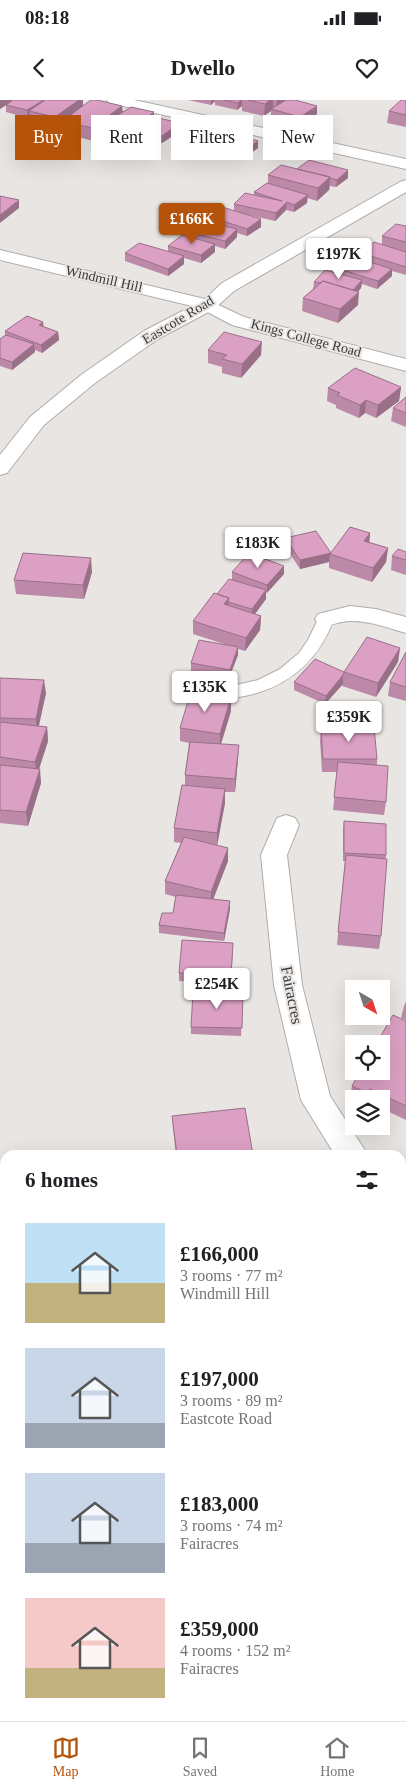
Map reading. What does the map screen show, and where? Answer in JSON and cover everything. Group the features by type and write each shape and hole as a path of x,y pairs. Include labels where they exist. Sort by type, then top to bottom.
{"street":[{"path":"114,100 406,164"},
{"name":"Eastcote Road","path":"0,469 37,421 88,379 151,335 208,305 228,287 406,185"},
{"name":"Windmill Hill","path":"0,255 208,305"},
{"name":"Kings College Road","path":"208,305 238,321 406,365"},
{"path":"326,619 350,613 376,616 406,625"},
{"name":"Fairacres","path":"286,825 274,855 288,985 316,1100 349,1150"}],"lane":[{"path":"229,692 244,691 266,684 289,671 312,648 326,619"}],"building":[{"path":"13,100 44,100 27,110 6,105"},
{"path":"45,100 79,100 58,115 46,115 29,111"},
{"path":"91,100 122,106 110,115 91,115 91,128 81,125 81,115 70,115"},
{"path":"224,100 241,100 238,103"},
{"path":"248,100 270,100 265,104"},
{"path":"286,100 295,100 317,106 303,115 293,115 271,109"},
{"path":"401,100 406,100 406,115 389,111"},
{"path":"131,107 154,112 150,115 118,115"},
{"path":"161,118 171,121 171,130 162,136"},
{"path":"309,160 348,170 337,180 297,169"},
{"path":"281,165 330,177 318,188 268,175"},
{"path":"267,183 308,195 294,205 287,202 276,213 234,204 245,193 282,201 254,192"},
{"path":"0,196 19,200 0,215"},
{"path":"219,206 261,219 247,229 205,215"},
{"path":"205,222 237,229 225,241 192,233"},
{"path":"396,224 406,226 406,242 382,236"},
{"path":"182,235 215,244 201,255 168,246"},
{"path":"374,242 406,252 406,267 361,253"},
{"path":"139,243 184,256 168,269 125,253"},
{"path":"351,256 392,269 378,281 336,268"},
{"path":"325,270 362,280 353,290 323,281 320,283 314,282"},
{"path":"323,281 359,292 340,309 303,298"},
{"path":"27,316 43,322 39,325 58,332 41,345 5,331"},
{"path":"224,332 262,342 242,364 222,359 227,355 208,350"},
{"path":"6,335 34,344 12,362 0,358 0,339"},
{"path":"355,368 401,387 378,405 366,400 360,405 337,395 340,393 328,388"},
{"path":"406,397 406,413 393,408"},
{"path":"350,527 370,533 364,541 388,548 373,568 330,554"},
{"path":"316,531 331,553 300,560 285,538"},
{"path":"398,549 406,552 406,560 392,556"},
{"path":"23,553 91,558 83,585 14,580"},
{"path":"249,553 284,566 267,585 232,572"},
{"path":"229,579 266,590 252,609 228,602 229,598 217,594"},
{"path":"214,593 229,598 224,604 261,616 246,638 193,621"},
{"path":"367,637 400,648 378,683 344,672"},
{"path":"199,640 238,647 230,670 191,663"},
{"path":"406,652 406,687 390,682"},
{"path":"315,659 344,672 326,696 294,682"},
{"path":"0,678 44,680 36,719 0,718"},
{"path":"191,691 231,697 220,734 180,728"},
{"path":"0,722 47,727 35,762 0,757"},
{"path":"321,727 374,727 377,759 323,759"},
{"path":"190,742 239,745 235,779 185,775"},
{"path":"338,762 388,766 386,802 334,797"},
{"path":"0,765 40,769 26,812 0,810"},
{"path":"182,785 225,789 217,833 174,828"},
{"path":"344,821 386,824 386,855 344,853"},
{"path":"184,837 228,848 211,892 165,881"},
{"path":"346,855 387,859 381,936 338,932"},
{"path":"176,895 230,901 224,933 159,925 162,913 173,913"},
{"path":"182,940 233,943 231,975 179,973"},
{"path":"193,992 243,993 242,1028 191,1027"},
{"path":"393,1015 406,1021 406,1106 390,1098 390,1090 361,1090 352,1086 355,1080 390,1080 390,1035 381,1035 387,1025 390,1025"},
{"path":"245,1108 252,1150 176,1150 172,1116"}]}
